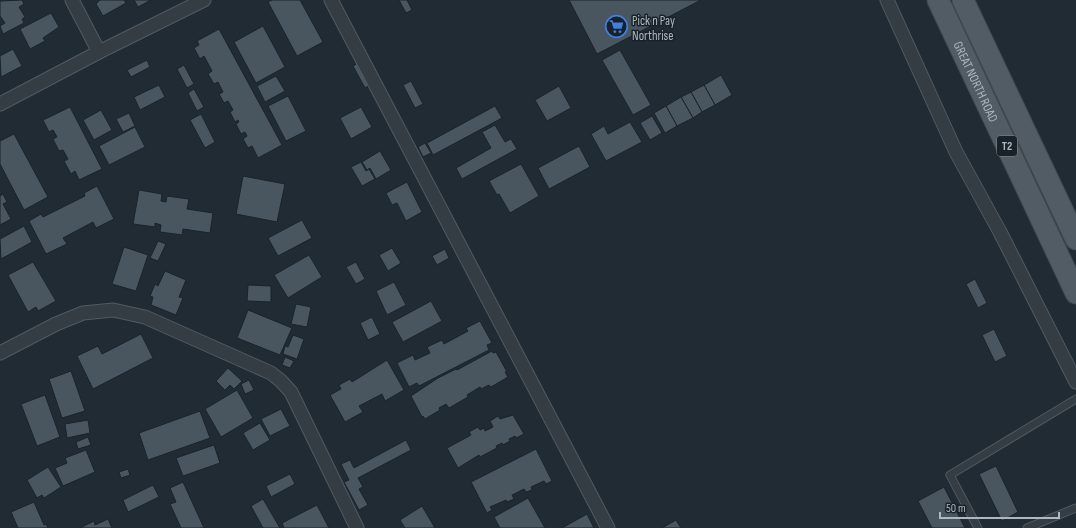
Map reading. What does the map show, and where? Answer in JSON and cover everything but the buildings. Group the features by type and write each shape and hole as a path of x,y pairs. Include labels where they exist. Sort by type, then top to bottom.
{"main road":[{"name":"GREAT NORTH ROAD","path":"938,0 1076,293"},
{"name":"GREAT NORTH ROAD","path":"963,0 1076,239"}],"street":[{"path":"72,0 99,52"},
{"path":"0,104 99,52 204,0"},
{"path":"332,0 608,528"},
{"path":"887,0 956,152 1000,232 1076,382"},
{"path":"0,353 56,324 83,313 113,310 145,317 271,373 291,392 357,528"}],"lane":[{"path":"978,528 950,475 1076,399"},
{"path":"1027,528 1076,508"}],"place":[{"name":"Pick n Pay Northrise","path":"616,27"}]}
